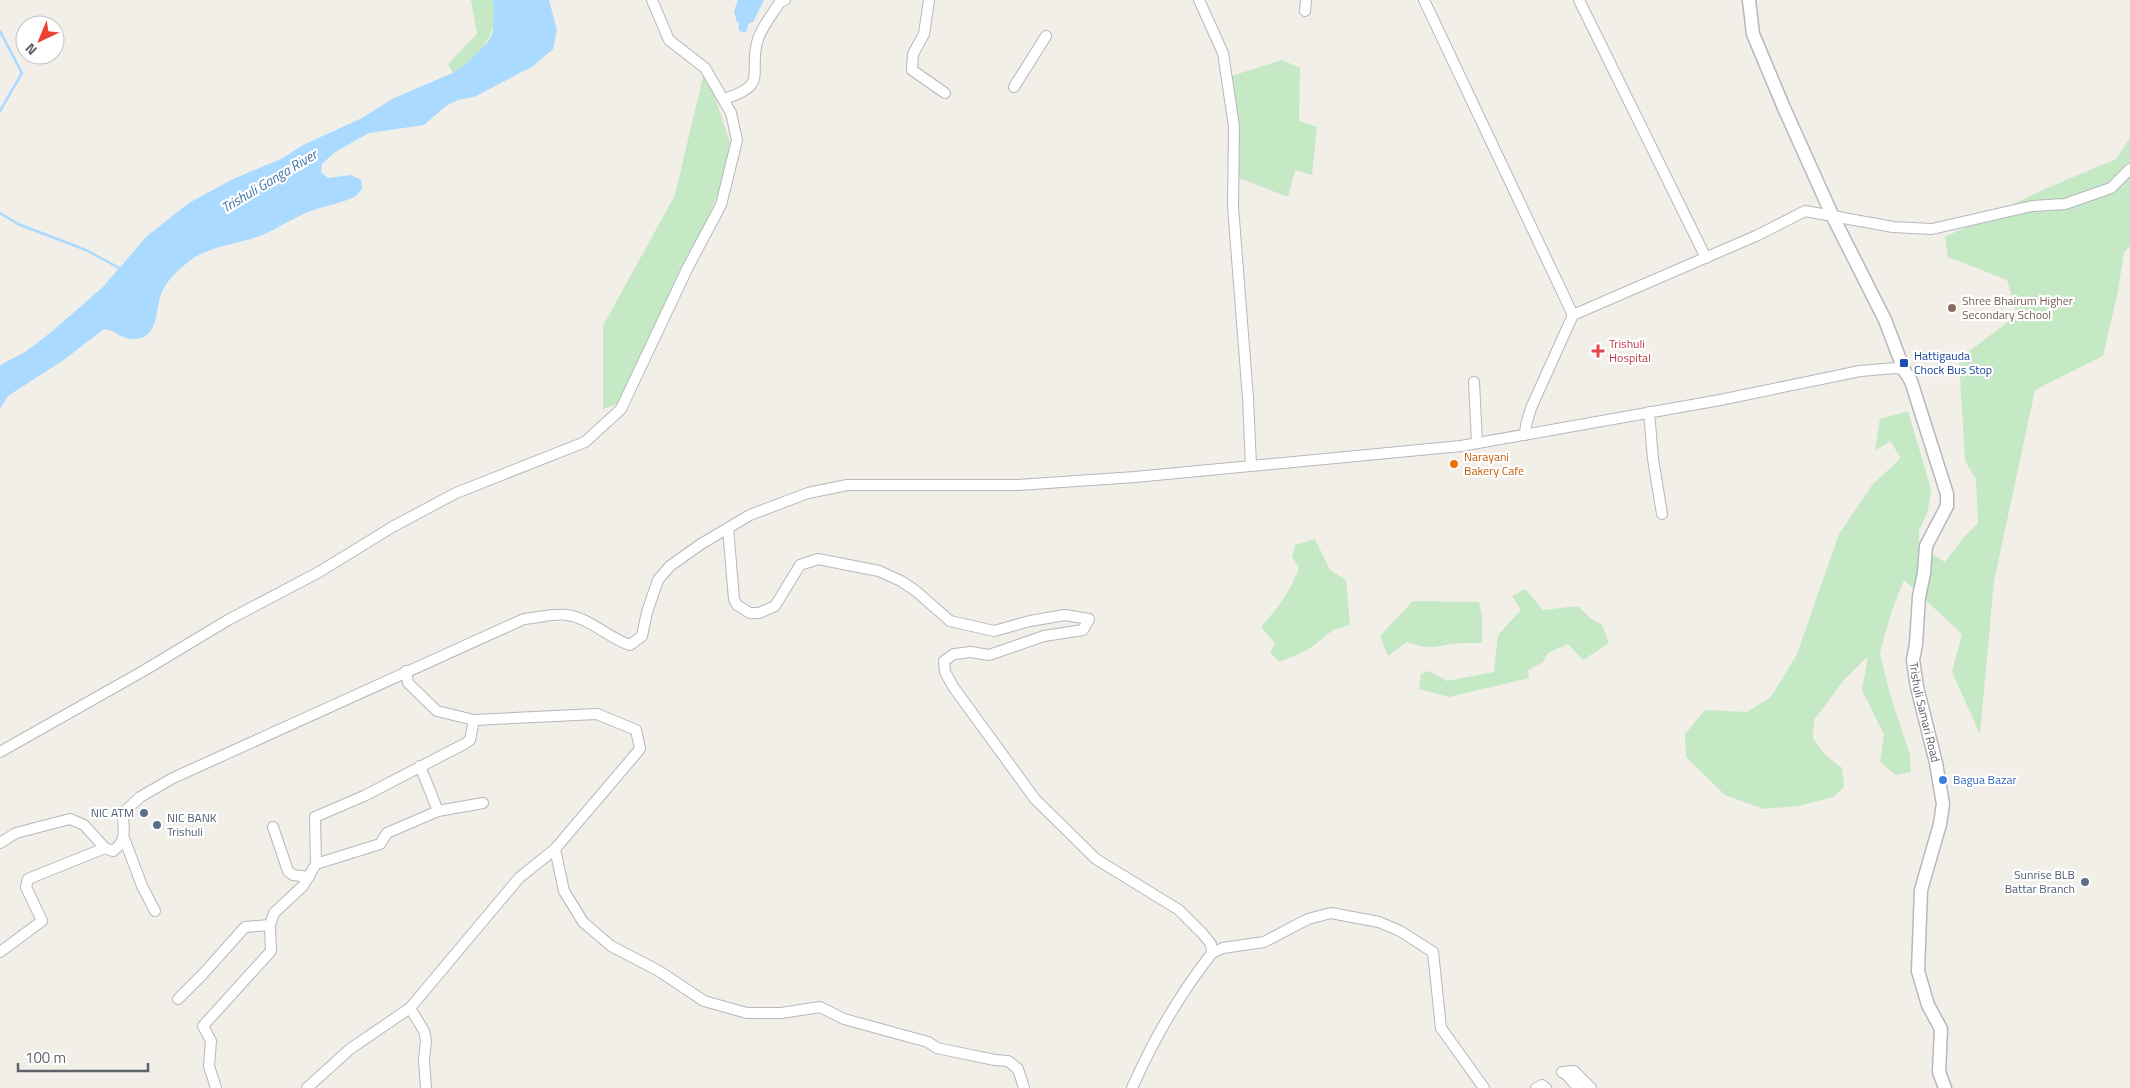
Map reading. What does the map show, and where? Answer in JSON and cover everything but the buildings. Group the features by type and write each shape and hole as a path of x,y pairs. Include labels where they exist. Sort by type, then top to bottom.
{"street":[{"path":"0,752 145,670 228,620 319,572 394,526 456,493 585,442 620,409 688,267 721,205 737,140 731,113 724,99 705,68 669,40 652,0"},
{"path":"724,99 739,94 751,87 755,75 758,38 780,2 785,0"},
{"path":"929,0 924,34 913,54 912,70 945,93"},
{"path":"1199,0 1222,54 1234,126 1233,207 1252,465"},
{"path":"1305,11 1306,0"},
{"path":"1424,0 1573,315"},
{"path":"1579,0 1706,258"},
{"name":"Trishuli Samari Road","path":"1749,0 1753,34 1833,217 1885,320 1904,370 1911,381 1947,494 1947,506 1926,546 1913,660 1917,686 1936,763 1943,804 1940,824 1921,890 1918,971 1928,1005 1942,1029 1940,1072 1945,1088"},
{"path":"1014,87 1046,36"},
{"path":"1525,435 1531,408 1573,315 1758,235 1805,211 1893,226 1932,229 2032,206 2065,204 2111,188 2130,169"},
{"path":"155,911 142,886 124,838 123,814 140,797 173,778 524,619 566,615 591,624 616,640 630,645 642,636 647,612 658,580 670,566 700,544 750,515 779,502 808,493 847,485 1018,485 1135,477 1461,446 1860,371 1896,368 1904,370"},
{"path":"1474,382 1477,443"},
{"path":"1649,412 1653,459 1662,514"},
{"path":"728,528 734,599 737,605 750,613 759,613 774,606 800,565 818,559 880,571 916,591 950,621 994,631 1030,621 1065,615 1089,619 1083,630 1044,636 989,654 972,652 954,654 944,661 945,672 954,688 1035,799 1096,859 1179,910 1211,944 1212,953"},
{"path":"314,1086 350,1049 410,1008 519,878 555,849 640,749 636,730 597,714 474,720 437,711 408,683 406,671"},
{"path":"216,1088 210,1066 211,1041 202,1026 271,951 270,924 274,913 303,886 316,864 314,817 366,795 470,740 474,720"},
{"path":"420,766 438,811"},
{"path":"316,864 380,844 387,833 438,811 483,803"},
{"path":"0,843 16,833 70,818 84,825 105,848 113,851 120,846 124,838"},
{"path":"274,827 288,871 292,875 308,877"},
{"path":"0,952 42,921 26,887 28,879 105,848"},
{"path":"555,849 564,892 583,922 612,946 659,971 704,1001 747,1013 781,1013 820,1007 844,1018 928,1042 937,1048 1008,1061 1018,1069 1024,1088"},
{"path":"1132,1088 1163,1026 1191,980 1212,953 1224,948 1264,942 1308,920 1331,913 1379,922 1400,931 1434,952 1441,1028 1484,1088"},
{"path":"178,999 246,927 270,924"},
{"path":"410,1008 424,1031 426,1040 424,1060 426,1088"},
{"path":"1578,1088 1568,1075 1562,1072 1574,1071 1591,1088"},
{"path":"1536,1088 1542,1085 1546,1088"}],"green space":[{"path":"471,0 492,0 494,23 486,43 471,59 453,73 448,64 477,34"},
{"path":"1282,60 1300,68 1299,121 1317,127 1312,175 1295,170 1288,197 1237,177 1239,139 1231,76"},
{"path":"705,68 734,154 688,267 625,401 603,409 603,326 675,195"},
{"path":"2130,138 2130,246 2124,252 2118,291 2103,356 2035,390 1994,581 1980,734 1952,672 1962,634 1904,580 1891,613 1880,653 1889,691 1910,755 1911,772 1896,775 1880,762 1884,735 1862,690 1868,656 1843,681 1814,720 1813,738 1824,754 1842,768 1844,787 1833,797 1799,806 1763,809 1725,795 1686,757 1685,734 1705,710 1747,712 1771,697 1797,654 1839,534 1873,484 1901,458 1890,441 1875,451 1880,419 1908,411 1931,489 1928,511 1919,530 1919,547 1945,562 1964,537 1978,523 1976,479 1965,461 1959,359 2017,315 2007,280 1948,257 1945,237 2045,189 2116,159"},
{"path":"1315,539 1330,570 1346,580 1350,625 1333,630 1309,649 1280,662 1270,653 1275,643 1261,627 1283,599 1296,576 1299,568 1292,556 1295,545"},
{"path":"1525,589 1543,610 1578,606 1590,618 1602,625 1609,643 1583,660 1568,644 1548,653 1543,662 1528,670 1529,678 1449,697 1419,689 1421,674 1429,671 1447,681 1494,672 1498,635 1521,610 1512,596"},
{"path":"1413,601 1479,602 1482,617 1482,643 1458,643 1428,647 1407,642 1388,656 1380,636"}],"water":[{"name":"Trishuli Ganga River","path":"492,0 549,0 557,30 553,49 532,67 474,97 458,100 446,106 424,125 369,133 335,152 322,164 321,172 328,178 351,175 361,180 362,189 356,196 306,213 262,235 196,256 180,269 166,285 161,294 154,323 147,335 141,338 128,339 104,329 65,359 8,396 0,409 0,365 25,352 103,287 147,236 189,203 233,179 283,158 303,145 362,118 394,98 453,73 466,64 488,42 493,32 494,8"},
{"path":"738,0 764,0 753,22 745,25 737,22 734,11"}],"waterway":[{"path":"743,28 747,5 751,0"},
{"path":"0,31 22,73 0,111"},
{"path":"0,213 18,224 86,250 121,269"}],"place":[{"name":"Shree Bhairum Higher Secondary School","path":"1952,308"},
{"name":"Trishuli Hospital","path":"1598,351"},
{"name":"Hattigauda Chock Bus Stop","path":"1904,363"},
{"name":"Narayani Bakery Cafe","path":"1454,464"},
{"name":"Bagua Bazar","path":"1943,780"},
{"name":"NIC ATM","path":"144,813"},
{"name":"NIC BANK Trishuli","path":"157,825"},
{"name":"Sunrise BLB Battar Branch","path":"2085,882"}]}
